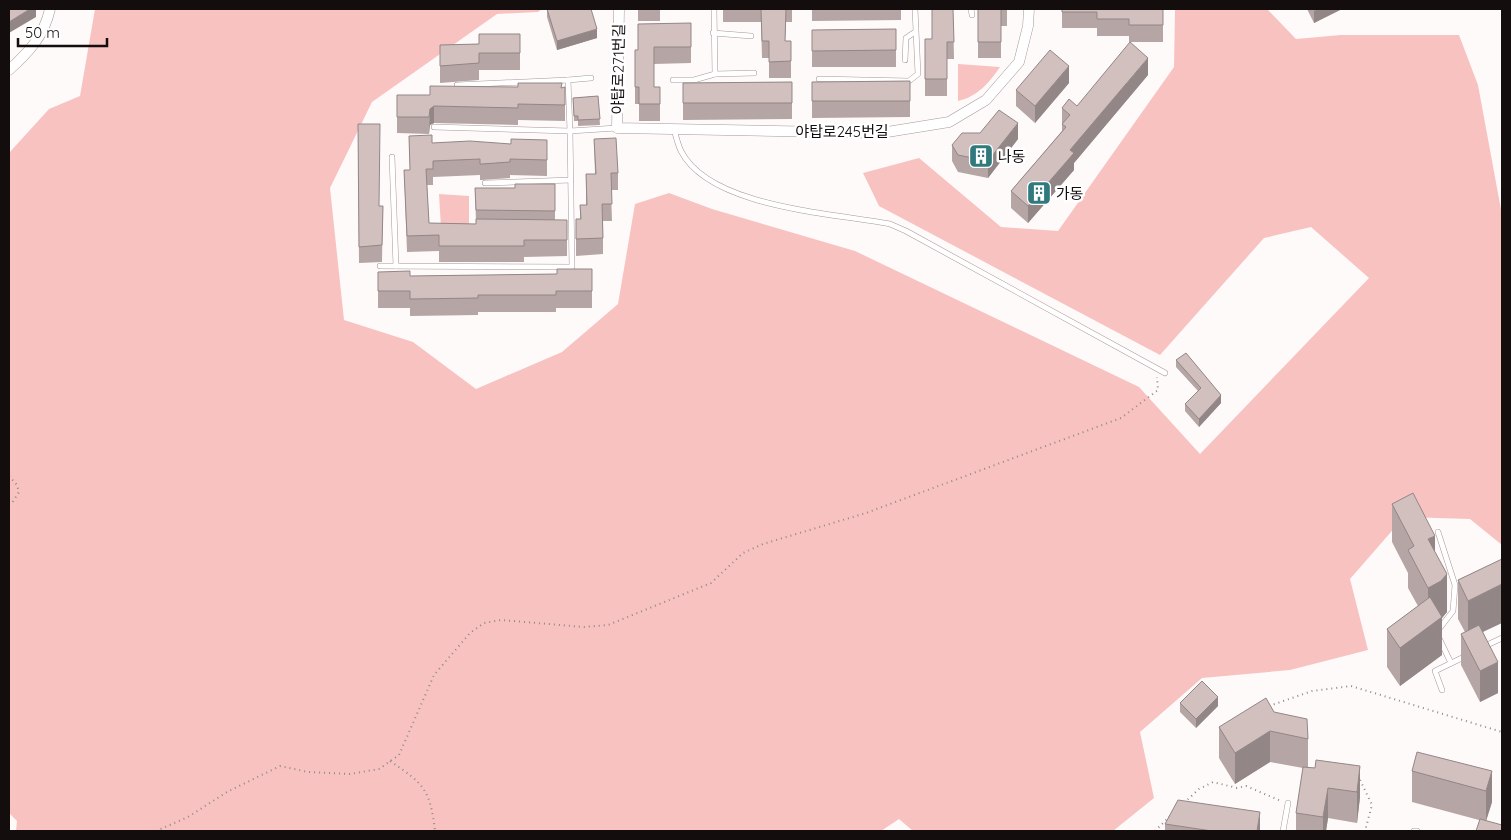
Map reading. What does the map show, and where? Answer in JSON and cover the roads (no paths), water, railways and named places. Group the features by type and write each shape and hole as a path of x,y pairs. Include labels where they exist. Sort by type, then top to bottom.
{"street":[{"path":"9,70 28,53 43,32 50,9"},
{"name":"야탑로271번길","path":"616,128 619,9"},
{"name":"야탑로245번길","path":"616,128 881,134 949,122 986,100 1019,62 1028,26 1029,9"}],"lane":[{"path":"714,9 715,74"},
{"path":"819,79 909,81 914,79 918,74 914,32 915,9"},
{"path":"972,9 972,15"},
{"path":"906,60 906,38 914,32"},
{"path":"713,33 751,36"},
{"path":"673,80 694,80 715,74 754,73"},
{"path":"457,85 591,78"},
{"path":"380,266 572,267 568,80"},
{"path":"434,127 570,131 616,128"},
{"path":"674,129 682,152 698,171 718,186 771,204 890,224 1165,373"},
{"path":"392,157 396,266"},
{"path":"485,183 571,180"},
{"path":"562,232 572,232"},
{"path":"1438,532 1455,585 1453,611 1436,633 1451,663"},
{"path":"1477,650 1502,638"},
{"path":"1442,690 1435,671 1468,654"},
{"path":"1283,831 1288,803"}],"place":[{"name":"나동","path":"981,156"},
{"name":"가동","path":"1039,193"}]}
